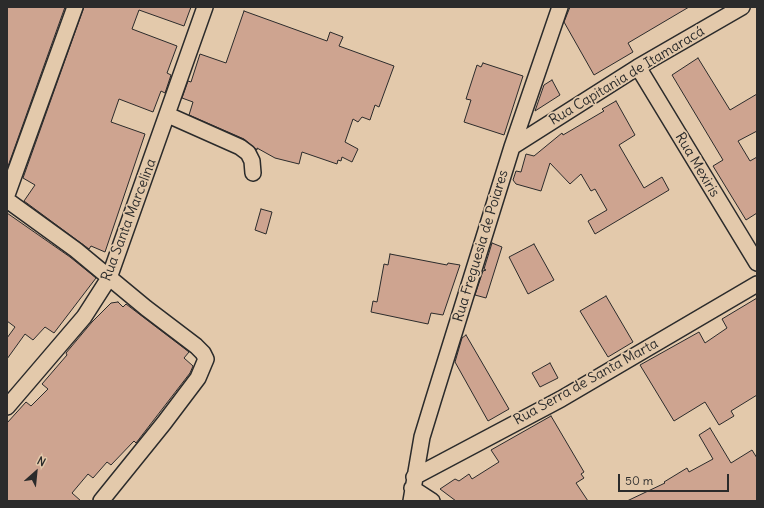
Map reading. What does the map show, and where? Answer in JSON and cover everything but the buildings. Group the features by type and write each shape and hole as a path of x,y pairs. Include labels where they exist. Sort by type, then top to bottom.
{"street":[{"path":"7,195 75,7"},
{"name":"Rua Santa Marcelina","path":"7,407 84,318 109,278 205,7"},
{"name":"Rua Freguesia de Poiares","path":"412,489 433,401 512,147 560,7"},
{"name":"Rua Capitania de Itamaracá","path":"512,147 638,67 742,7"},
{"name":"Rua Mexiris","path":"638,67 757,263"},
{"path":"168,115 240,147 248,153 252,161 253,173"},
{"path":"7,200 70,245 109,278 204,353 206,359 204,368 164,423 101,501"},
{"name":"Rua Serra de Santa Marta","path":"412,489 757,284"},
{"path":"412,489 432,501"}]}
